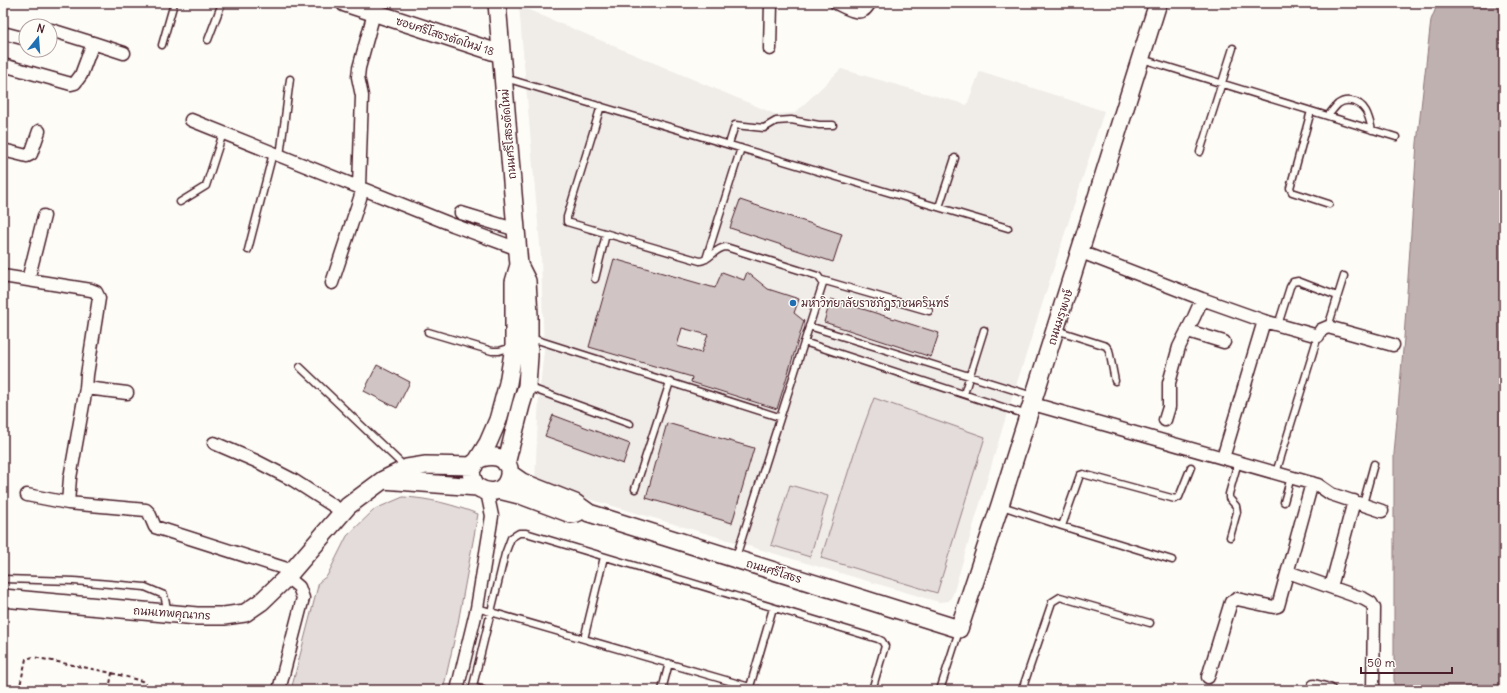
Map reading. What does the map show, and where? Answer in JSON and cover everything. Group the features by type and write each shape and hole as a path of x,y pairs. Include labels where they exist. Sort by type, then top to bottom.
{"main road":[{"name":"ซอยศรีโสธรตัดใหม่ 18","path":"345,3 501,54"},
{"name":"ถนนศรีโสธรตัดใหม่","path":"475,463 488,443 498,420 508,384 514,346 514,282 518,257 517,230 497,3"},
{"name":"ถนนมรุพงษ์","path":"959,629 1081,252 1158,3"},
{"name":"ถนนศรีโสธรตัดใหม่","path":"508,468 520,405 527,386 529,338 526,281 518,257"},
{"path":"383,480 488,490 505,486 508,479 508,468 502,459 489,455 482,457 475,463 472,477 488,490"},
{"name":"ถนนเทพคุณากร","path":"3,598 204,616 224,616 245,613 261,602 290,574 348,506 383,480 407,468 426,465 458,466 475,463"},
{"name":"ถนนศรีโสธร","path":"508,468 522,482 575,503 590,513 959,629"},
{"name":"ถนนศรีโสธร","path":"488,490 522,496 571,514 590,513"}],"street":[{"path":"770,49 771,3"},
{"path":"836,3 856,12 864,11 870,3"},
{"path":"332,283 361,188 362,96 358,77 359,68 374,13"},
{"path":"58,32 124,53"},
{"path":"3,33 18,37"},
{"path":"3,65 71,84 75,83 81,75 93,43"},
{"path":"191,120 361,188 518,257"},
{"path":"3,150 27,156 31,154 39,131"},
{"path":"461,214 517,230"},
{"path":"28,280 44,216"},
{"path":"1081,252 1202,299 1264,321 1318,336 1321,330 1328,328 1393,345"},
{"path":"3,276 91,290 96,292 99,298 86,375 86,388 70,478 68,503"},
{"path":"1165,420 1169,407 1169,383 1179,347 1188,331 1202,299"},
{"path":"1223,458 1264,321"},
{"path":"1188,331 1224,342"},
{"path":"86,388 127,394"},
{"path":"1032,405 1312,483 1318,485 1331,494 1382,511"},
{"path":"214,443 256,461 293,480 343,512"},
{"path":"1208,677 1231,602 1236,599 1274,608 1278,606 1312,483"},
{"path":"457,690 477,608 492,516 488,490"},
{"path":"27,495 68,503 146,510 149,513 155,527 290,574 299,587 303,598 279,690"},
{"path":"1331,587 1359,503"},
{"path":"1288,572 1364,599 1371,603 1374,608 1373,690"},
{"path":"1314,686 1329,690"}],"lane":[{"path":"162,45 174,3"},
{"path":"208,40 222,3"},
{"path":"1200,152 1233,48"},
{"path":"1141,59 1396,137"},
{"path":"503,78 1008,228"},
{"path":"248,250 276,154 290,79"},
{"path":"1328,116 1339,103 1348,100 1357,102 1365,109 1372,130"},
{"path":"601,106 567,217 570,224 700,261 705,260 716,250 726,247 818,276 822,280 929,311"},
{"path":"1311,111 1290,188 1292,192 1329,204"},
{"path":"729,144 735,125 764,128 776,121 791,120 819,125 833,125"},
{"path":"180,202 206,186 223,133"},
{"path":"705,260 741,148"},
{"path":"939,207 955,158"},
{"path":"595,279 606,234"},
{"path":"1328,328 1344,276"},
{"path":"735,559 779,417 823,283 822,280"},
{"path":"1278,325 1293,282 1298,281 1337,296"},
{"path":"809,326 970,377 1032,405"},
{"path":"964,394 984,330"},
{"path":"1056,330 1106,346 1109,350 1115,381"},
{"path":"428,332 492,351 499,351 514,346"},
{"path":"1276,473 1318,336"},
{"path":"529,338 779,417"},
{"path":"804,342 964,394 1032,405"},
{"path":"300,367 407,468"},
{"path":"635,489 670,382"},
{"path":"527,386 630,424"},
{"path":"1230,537 1237,512 1236,506 1229,498 1238,462"},
{"path":"1359,503 1374,464"},
{"path":"1062,526 1080,475 1083,474 1175,499 1179,498 1191,467"},
{"path":"1284,502 1291,477"},
{"path":"1000,506 1172,560"},
{"path":"483,690 472,689 506,554 511,538 514,535 526,534 882,641 885,646 872,690"},
{"path":"584,639 604,557"},
{"path":"3,579 74,581 146,587 164,595 168,613"},
{"path":"1022,690 1052,602 1056,598 1060,597 1150,623"},
{"path":"477,608 760,690"},
{"path":"750,688 773,608"},
{"path":"940,690 959,629"},
{"path":"662,690 669,663"}],"path":[{"path":"20,690 26,659 33,657 112,673 142,681 147,686 146,690"},
{"path":"109,690 112,673"},
{"path":"3,689 8,690"}],"shaded area":[{"path":"1438,3 1504,3 1504,690 1394,690 1394,454 1404,338 1417,143 1431,20"},
{"name":"มหาวิทยาลัยราชภัฏราชนครินทร์","path":"519,6 775,114 795,113 841,69 967,105 980,71 1104,111 1004,423 953,594 949,601 939,602 535,483 539,397 544,351 541,256"},
{"path":"874,398 985,437 937,593 821,558 857,444"},
{"path":"790,485 828,496 810,557 771,545"},
{"path":"403,497 441,502 478,514 458,623 443,690 291,690 319,582 327,576 347,536 375,509"}],"building":[{"path":"740,200 842,234 833,262 730,228"},
{"path":"614,259 715,288 722,272 744,280 747,272 768,289 799,299 794,313 804,321 777,409 691,382 692,377 589,347","holes":["682,328 708,335 701,353 677,346"]},
{"path":"831,299 939,333 931,357 824,322"},
{"path":"377,365 410,382 397,408 364,391"},
{"path":"553,415 630,444 623,464 545,436"},
{"path":"667,423 754,448 732,523 646,498"}],"place":[{"name":"มหาวิทยาลัยราชภัฏราชนครินทร์","path":"793,303"}]}
